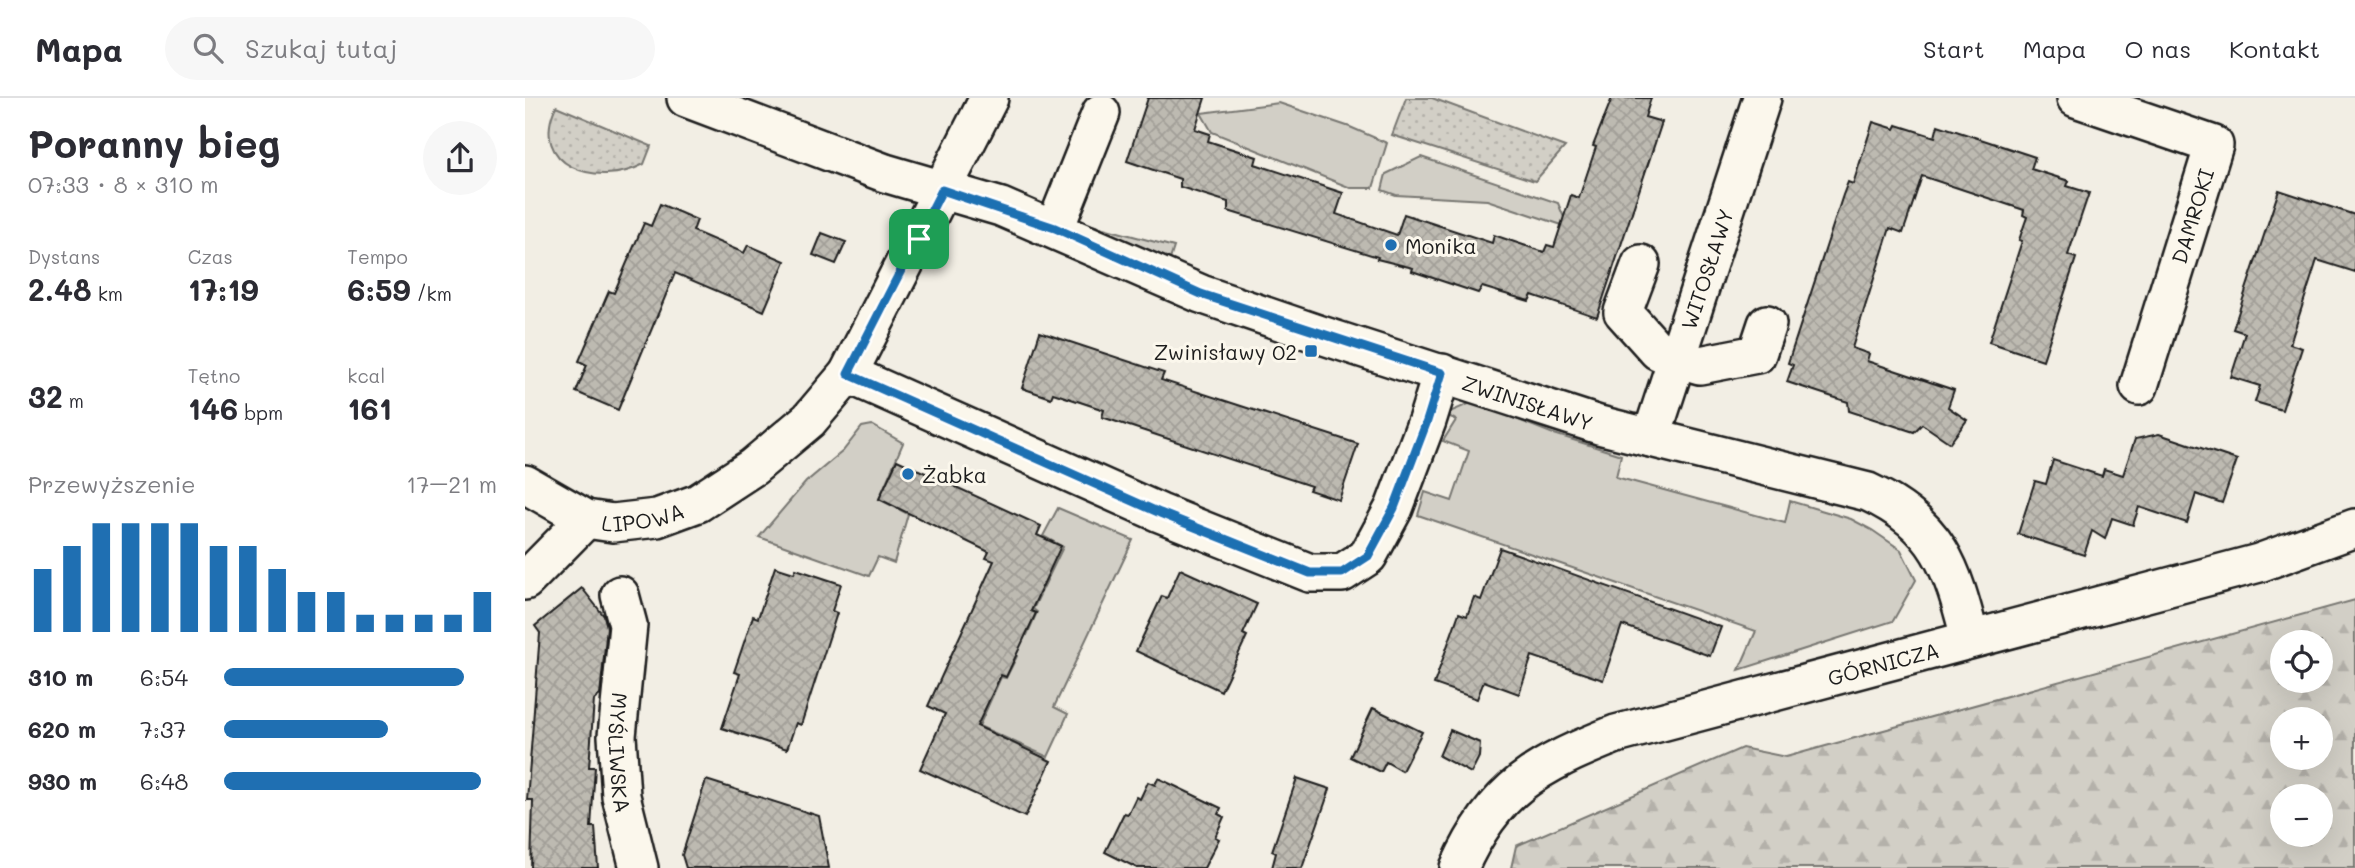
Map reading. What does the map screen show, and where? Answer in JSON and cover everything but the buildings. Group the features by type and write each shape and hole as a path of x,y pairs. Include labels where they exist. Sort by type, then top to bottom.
{"street":[{"name":"ZWINISŁAWY","path":"686,98 885,173 1055,228 1201,294 1599,425 1868,492 1892,503 1922,527 1945,558 1958,591 1970,638"},
{"path":"989,98 848,374 1160,513 1310,573 1342,573 1368,556 1394,508 1442,373"},
{"name":"WITOSŁAWY","path":"1650,438 1762,98"},
{"name":"DAMROKI","path":"2076,98 2214,145 2139,386"},
{"path":"1055,228 1101,113"},
{"path":"1641,264 1623,312 1658,351 1700,365 1757,354 1767,324"},
{"name":"LIPOWA","path":"525,484 586,519 613,523 657,518 698,503 779,447 831,398 848,374"},
{"name":"LIPOWA","path":"525,581 586,519"},
{"name":"GÓRNICZA","path":"1459,868 1492,811 1533,772 1558,757 1616,734 2259,563 2355,528"},
{"name":"MYŚLIWSKA","path":"620,595 628,625 617,736 621,796 639,868"}],"green space":[{"path":"1406,98 1432,98 1565,147 1535,181 1392,135"},
{"path":"1279,103 1350,127 1387,143 1373,188 1351,188 1212,132 1201,113"},
{"path":"556,106 651,146 644,164 626,171 606,174 572,167 559,157 551,144 550,127"},
{"path":"1421,157 1558,203 1568,227 1487,200 1396,195 1382,190 1386,174"},
{"path":"1077,221 1174,247 1166,272"},
{"path":"1473,402 1551,433 1621,455 1616,477 1785,523 1790,501 1851,519 1901,550 1916,580 1893,621 1739,670 1756,631 1418,515 1425,492 1452,501 1469,451 1443,441 1456,420 1445,414"},
{"path":"872,425 903,443 879,499 908,514 894,563 878,557 869,576 759,537 806,482 843,451 862,427"},
{"path":"1058,508 1133,540 1054,707 1068,714 1048,757 979,726 1001,677 1006,678 1017,656 1013,653 1022,634 1027,635 1037,612 1033,609 1063,547 1043,536"},
{"path":"2355,600 2355,868 1511,868 1516,846 1742,748 1786,757"}],"place":[{"name":"Monika","path":"1391,245"},
{"name":"Zwinisławy 02","path":"1311,351"},
{"name":"Żabka","path":"908,474"}],"route":[{"path":"942,190 1000,207 1055,228 1201,294 1442,373 1394,508 1368,556 1342,573 1310,573 1160,513 848,374 919,239 942,190"}]}
